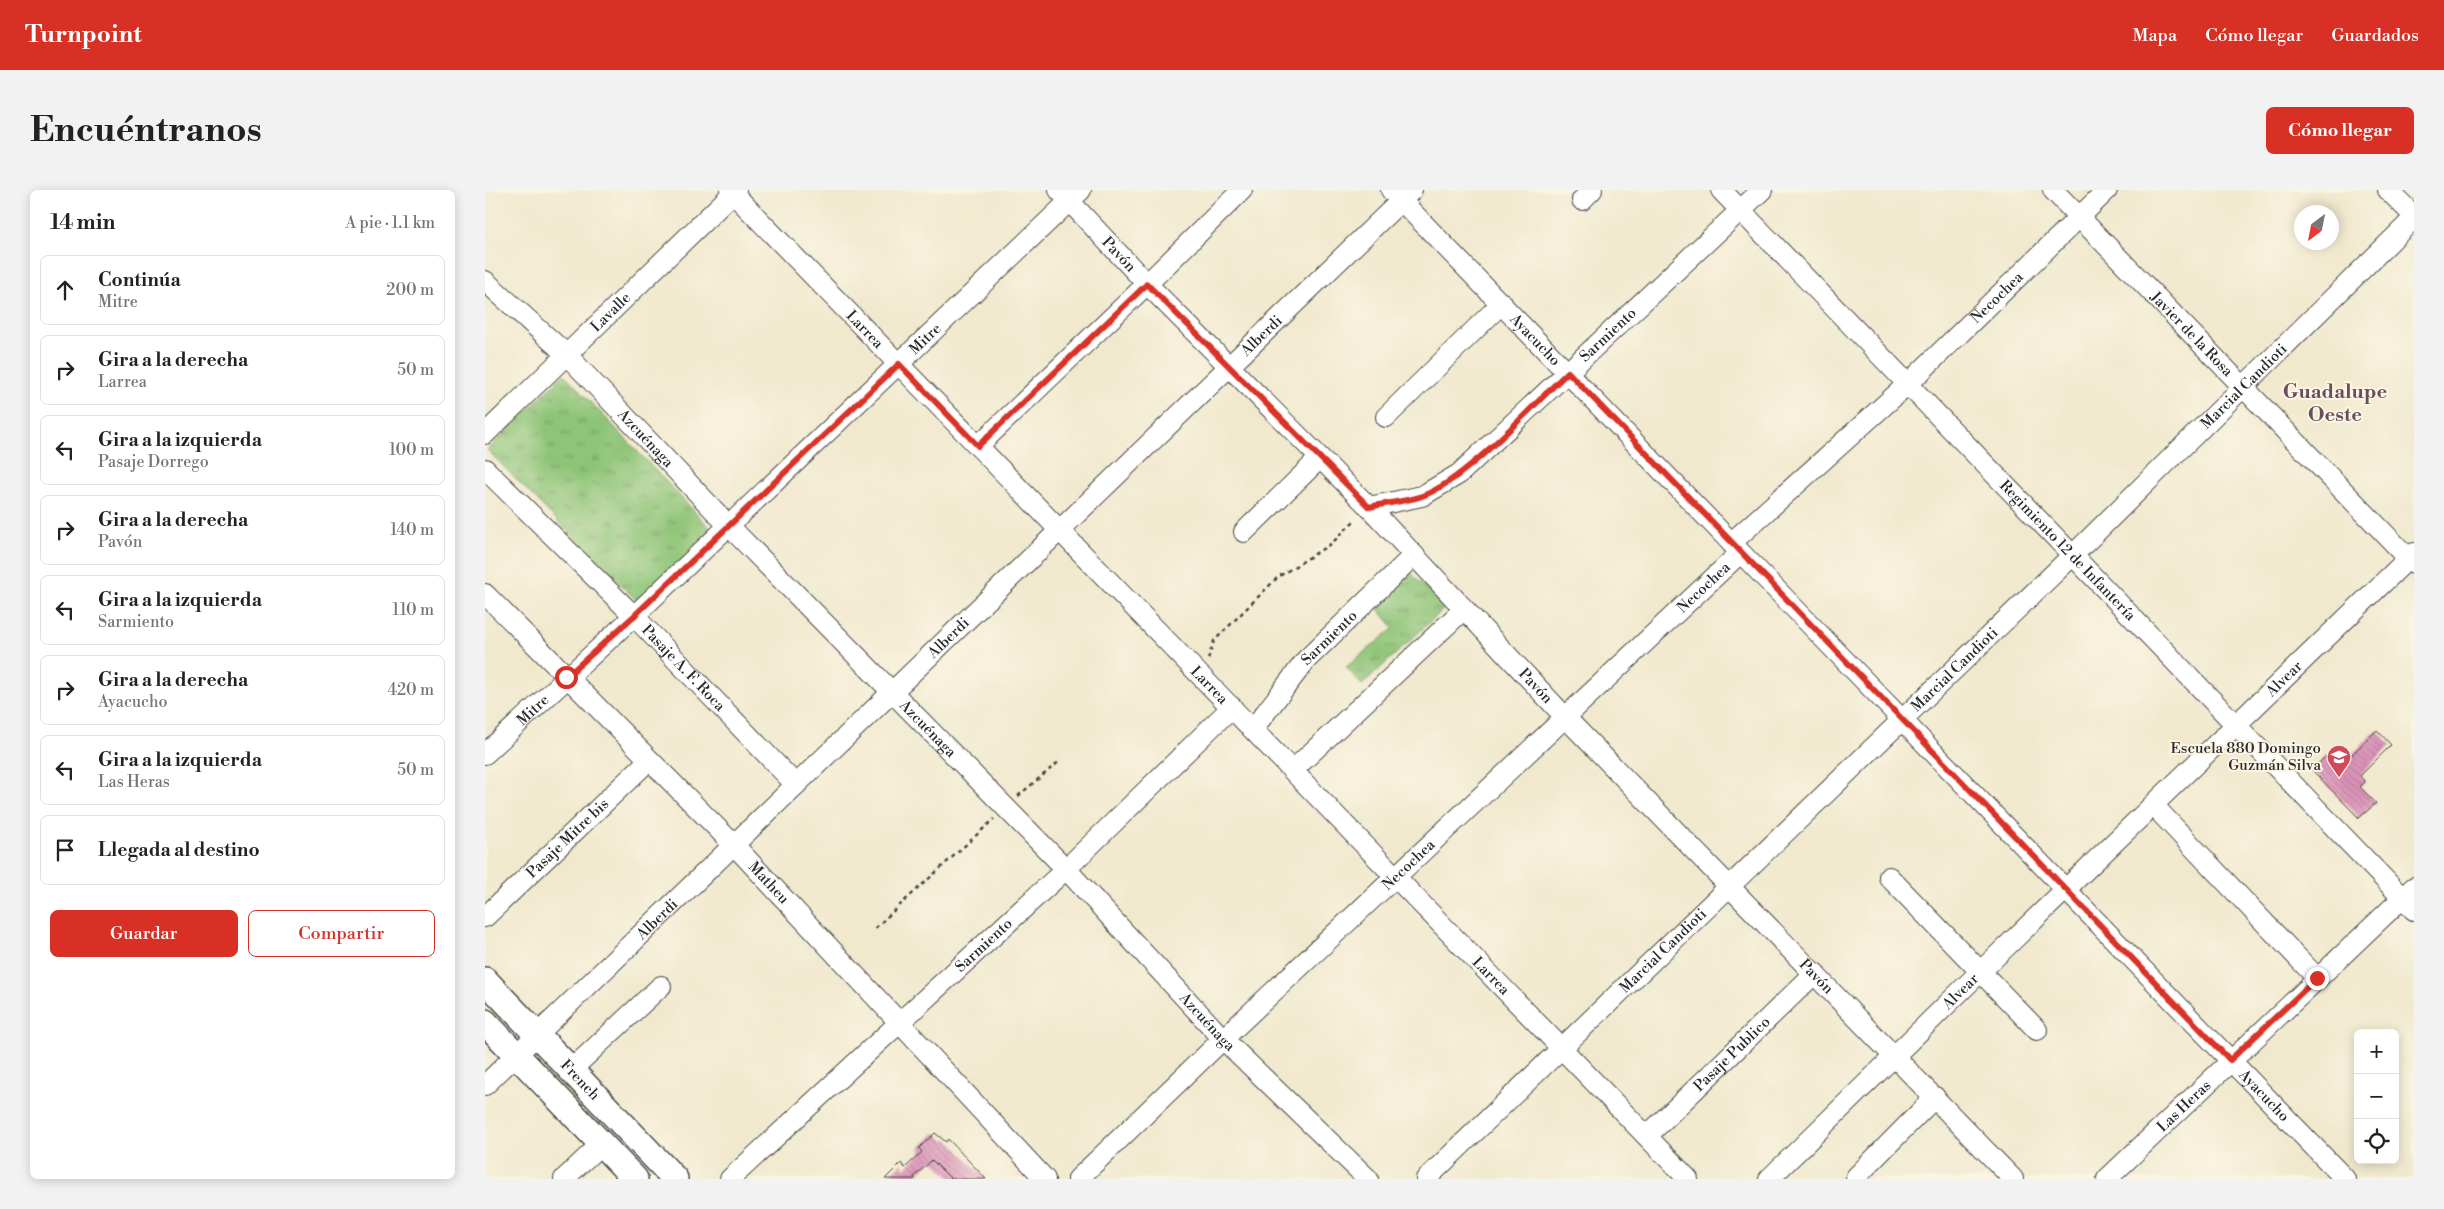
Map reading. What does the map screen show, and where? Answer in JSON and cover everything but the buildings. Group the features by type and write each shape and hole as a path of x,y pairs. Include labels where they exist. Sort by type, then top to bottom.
{"main road":[{"name":"French","path":"485,980 675,1179"},
{"name":"French","path":"485,1022 635,1179"}],"street":[{"path":"978,446 1242,190"},
{"name":"Regimiento 12 de Infantería","path":"1721,190 2237,725 2410,898"},
{"name":"Sarmiento","path":"1369,507 1422,496 1443,485 1485,451 1762,190"},
{"name":"Javier de la Rosa","path":"2053,190 2412,559"},
{"name":"Necochea","path":"1079,1179 1223,1039 1565,717 1736,548 2107,190"},
{"path":"2388,190 2414,217"},
{"name":"Lavalle","path":"485,434 733,191"},
{"name":"Larrea","path":"733,191 1688,1179"},
{"name":"Ayacucho","path":"1401,193 1502,303 1736,548 2345,1179"},
{"name":"Alberdi","path":"485,1085 1229,366 1401,193"},
{"name":"Pavón","path":"1070,194 1147,284 1369,507 1565,717 1895,1055 2013,1179"},
{"name":"Mitre","path":"485,754 634,616 899,364 1070,194"},
{"name":"Marcial Candioti","path":"1426,1179 2073,555 2414,217"},
{"name":"Azcuénaga","path":"485,281 567,355 728,525 1066,869 1223,1039 1368,1179"},
{"path":"1386,417 1502,303"},
{"path":"1244,532 1320,458"},
{"name":"Pasaje A. F. Roca","path":"485,469 634,616 796,785"},
{"name":"Sarmiento","path":"1253,729 1306,660 1414,555"},
{"name":"Alvear","path":"1769,1179 2064,890 2412,559"},
{"name":"Matheu","path":"485,594 734,845 1045,1179"},
{"path":"1293,770 1464,609"},
{"name":"Sarmiento","path":"730,1179 1066,869 1232,707"},
{"name":"Pasaje Mitre bis","path":"485,917 649,760"},
{"path":"2153,806 2317,978"},
{"path":"1889,877 2037,1030"},
{"name":"Las Heras","path":"2107,1179 2317,978 2410,898"},
{"name":"Pasaje Publico","path":"1647,1136 1815,973"},
{"path":"571,1070 661,986"},
{"path":"1856,1177 1935,1097"},
{"path":"564,1179 601,1144"}],"path":[{"path":"1202,676 1214,641 1278,577 1332,543 1369,507"},
{"path":"875,928 1006,807 1061,760"}],"green space":[{"path":"564,374 713,531 637,601 487,450"},
{"path":"1411,573 1445,608 1362,685 1346,667 1394,628 1377,608"}],"place":[{"name":"Escuela 880 Domingo Guzmán Silva","path":"2339,778"}],"district":[{"name":"Guadalupe Oeste","path":"2335,402"}],"route":[{"path":"566,677 634,616 899,364 978,446 1147,284 1369,507 1422,496 1443,485 1459,474 1485,451 1568,372 2064,890 2230,1060 2317,978"}]}
